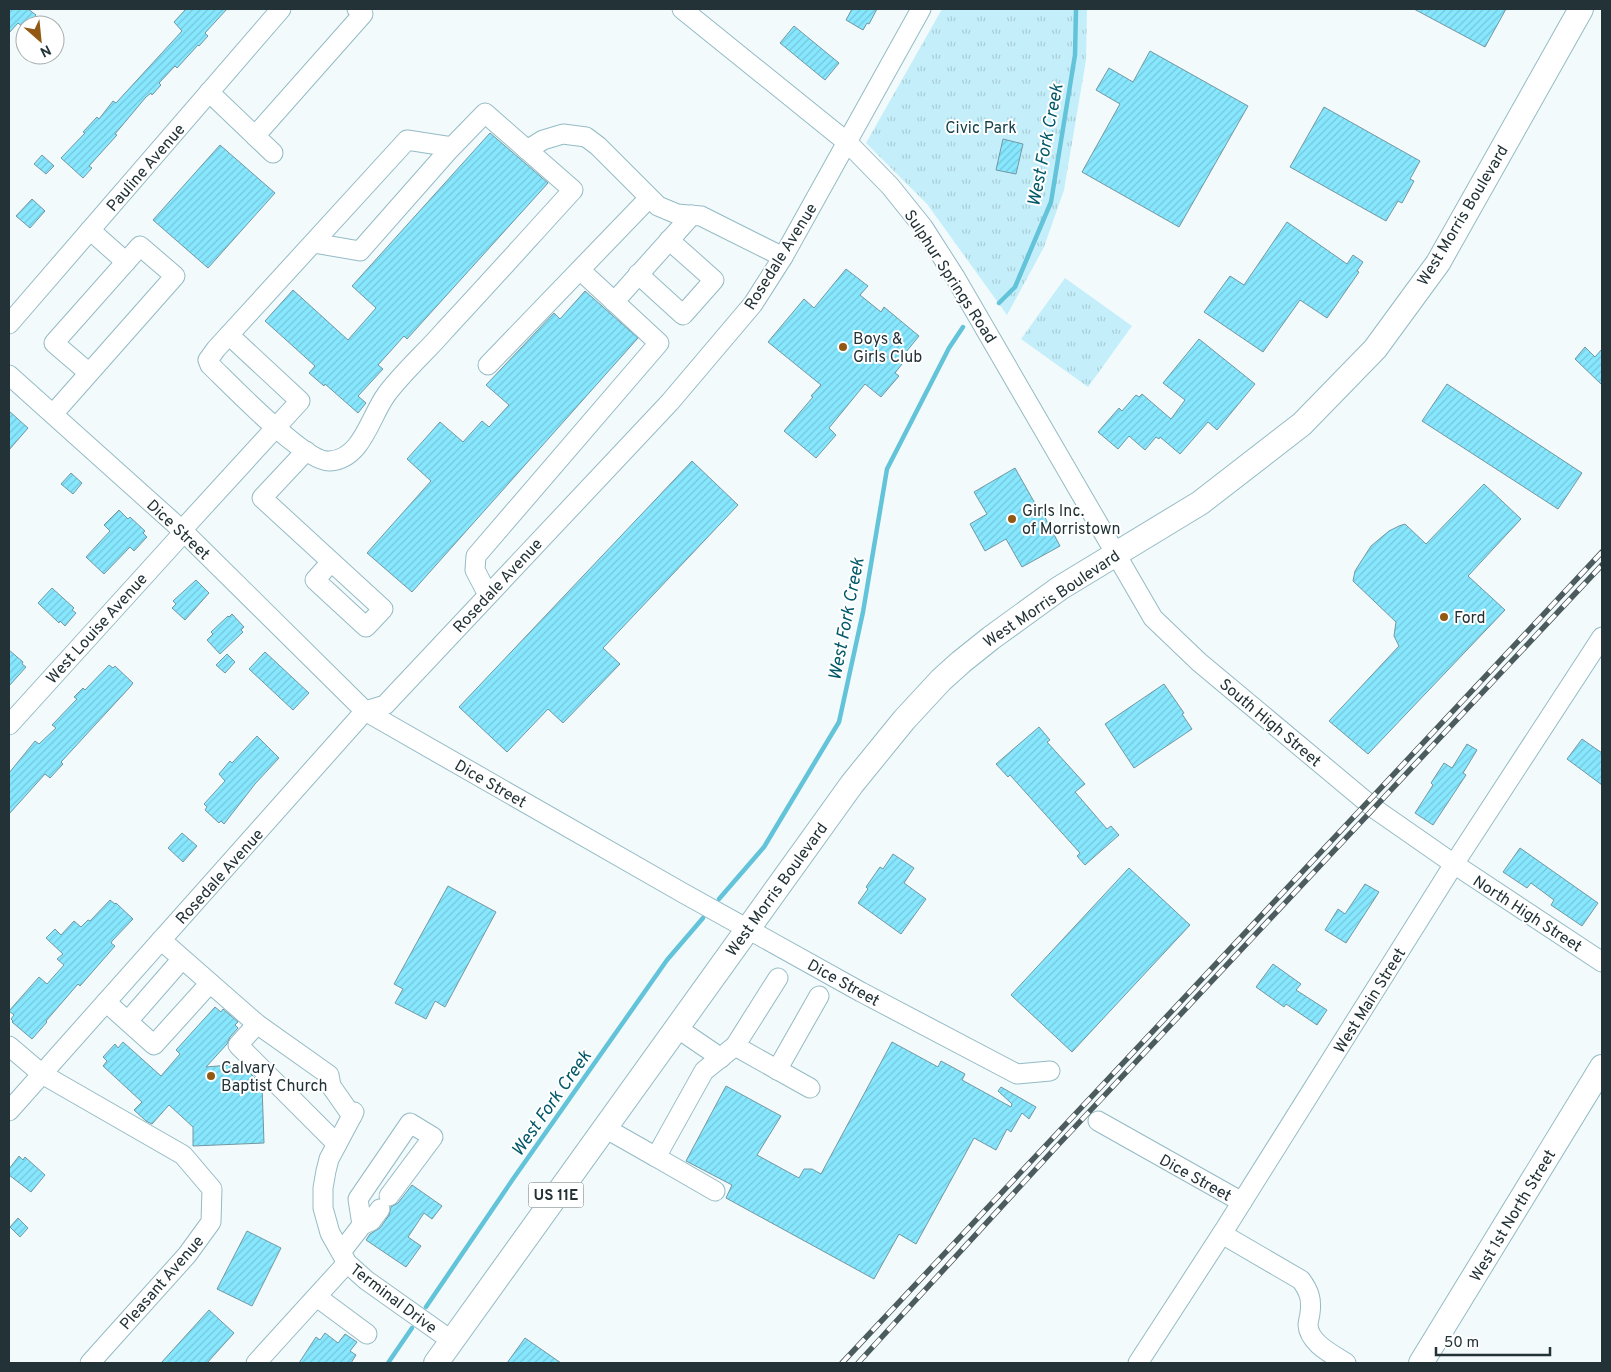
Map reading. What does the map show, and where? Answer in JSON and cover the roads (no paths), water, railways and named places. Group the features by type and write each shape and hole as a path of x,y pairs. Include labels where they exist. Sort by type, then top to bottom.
{"main road":[{"name":"West Morris Boulevard","path":"436,1363 852,784 904,720 941,680 990,638 1027,611 1116,553 1200,503 1294,430 1375,349 1438,263 1581,9"},
{"name":"West 1st North Street","path":"1421,1363 1602,1066"}],"street":[{"name":"Pauline Avenue","path":"9,324 281,9"},
{"path":"255,136 363,14 357,9"},
{"name":"Sulphur Springs Road","path":"682,9 848,143 890,186 923,227 955,277 1116,553"},
{"name":"Rosedale Avenue","path":"9,1111 365,712 385,704 670,402 753,304 784,257 921,9"},
{"path":"209,92 273,153"},
{"path":"314,243 360,251 452,147 485,113 573,190 386,395 364,436 351,453 341,459 328,462 315,458 293,443 210,365 208,360 407,140 452,147"},
{"path":"527,150 543,140 563,134 586,137 598,146 658,206 677,214 702,216 784,257"},
{"path":"488,365 649,198"},
{"path":"614,302 692,215"},
{"path":"90,230 126,262"},
{"path":"638,274 683,315 714,280 669,240"},
{"path":"53,414 89,374 175,276 140,246 54,343 89,374"},
{"path":"488,595 475,570 476,556 658,343 580,270"},
{"name":"West Louise Avenue","path":"9,724 300,401 230,335"},
{"name":"Dice Street","path":"9,375 183,531 365,712 861,992 1018,1074 1050,1071"},
{"path":"306,451 262,498 331,562"},
{"name":"South High Street","path":"1116,553 1153,618 1199,662 1375,809 1454,864"},
{"name":"West Main Street","path":"1138,1363 1222,1234 1454,864 1602,637"},
{"name":"North High Street","path":"1454,864 1602,962"},
{"path":"161,940 257,1024 238,1045 337,1144"},
{"path":"128,1021 182,959"},
{"path":"656,1157 704,1070 728,1052 778,978"},
{"path":"106,1002 154,1045 210,983"},
{"path":"777,1070 819,996"},
{"name":"Terminal Drive","path":"257,1024 329,1075 331,1086 353,1114 329,1159 323,1188 323,1208 330,1233 344,1258 366,1280 452,1340"},
{"path":"677,1028 728,1052 777,1070 810,1088"},
{"name":"Pleasant Avenue","path":"9,1046 42,1074 183,1155 212,1188 211,1222 187,1255 90,1363"},
{"name":"Dice Street","path":"1098,1122 1242,1202"},
{"path":"256,1363 316,1297 344,1258 362,1225 358,1199 410,1123 433,1137 371,1221 362,1225"},
{"path":"605,1128 715,1191"},
{"path":"1222,1234 1301,1280 1308,1290 1311,1300 1308,1325 1312,1335 1316,1342 1346,1363"},
{"path":"316,1297 368,1334"}],"waterway":[{"name":"West Fork Creek","path":"999,303 1015,287 1051,202 1075,55 1076,9"},
{"name":"West Fork Creek","path":"719,899 764,847 839,722 863,612 887,469 949,348 963,327"},
{"name":"West Fork Creek","path":"426,1307 513,1179 667,960 703,918"},
{"name":"West Fork Creek","path":"388,1363 412,1328"}],"railway":[{"path":"842,1363 1602,552"},
{"path":"858,1363 1058,1145 1602,565"}],"place":[{"name":"Boys & Girls Club","path":"843,347"},
{"name":"Girls Inc. of Morristown","path":"1012,519"},
{"name":"Ford","path":"1444,617"},
{"name":"Calvary Baptist Church","path":"211,1076"}],"park label":[{"name":"Civic Park","path":"981,127"}]}
